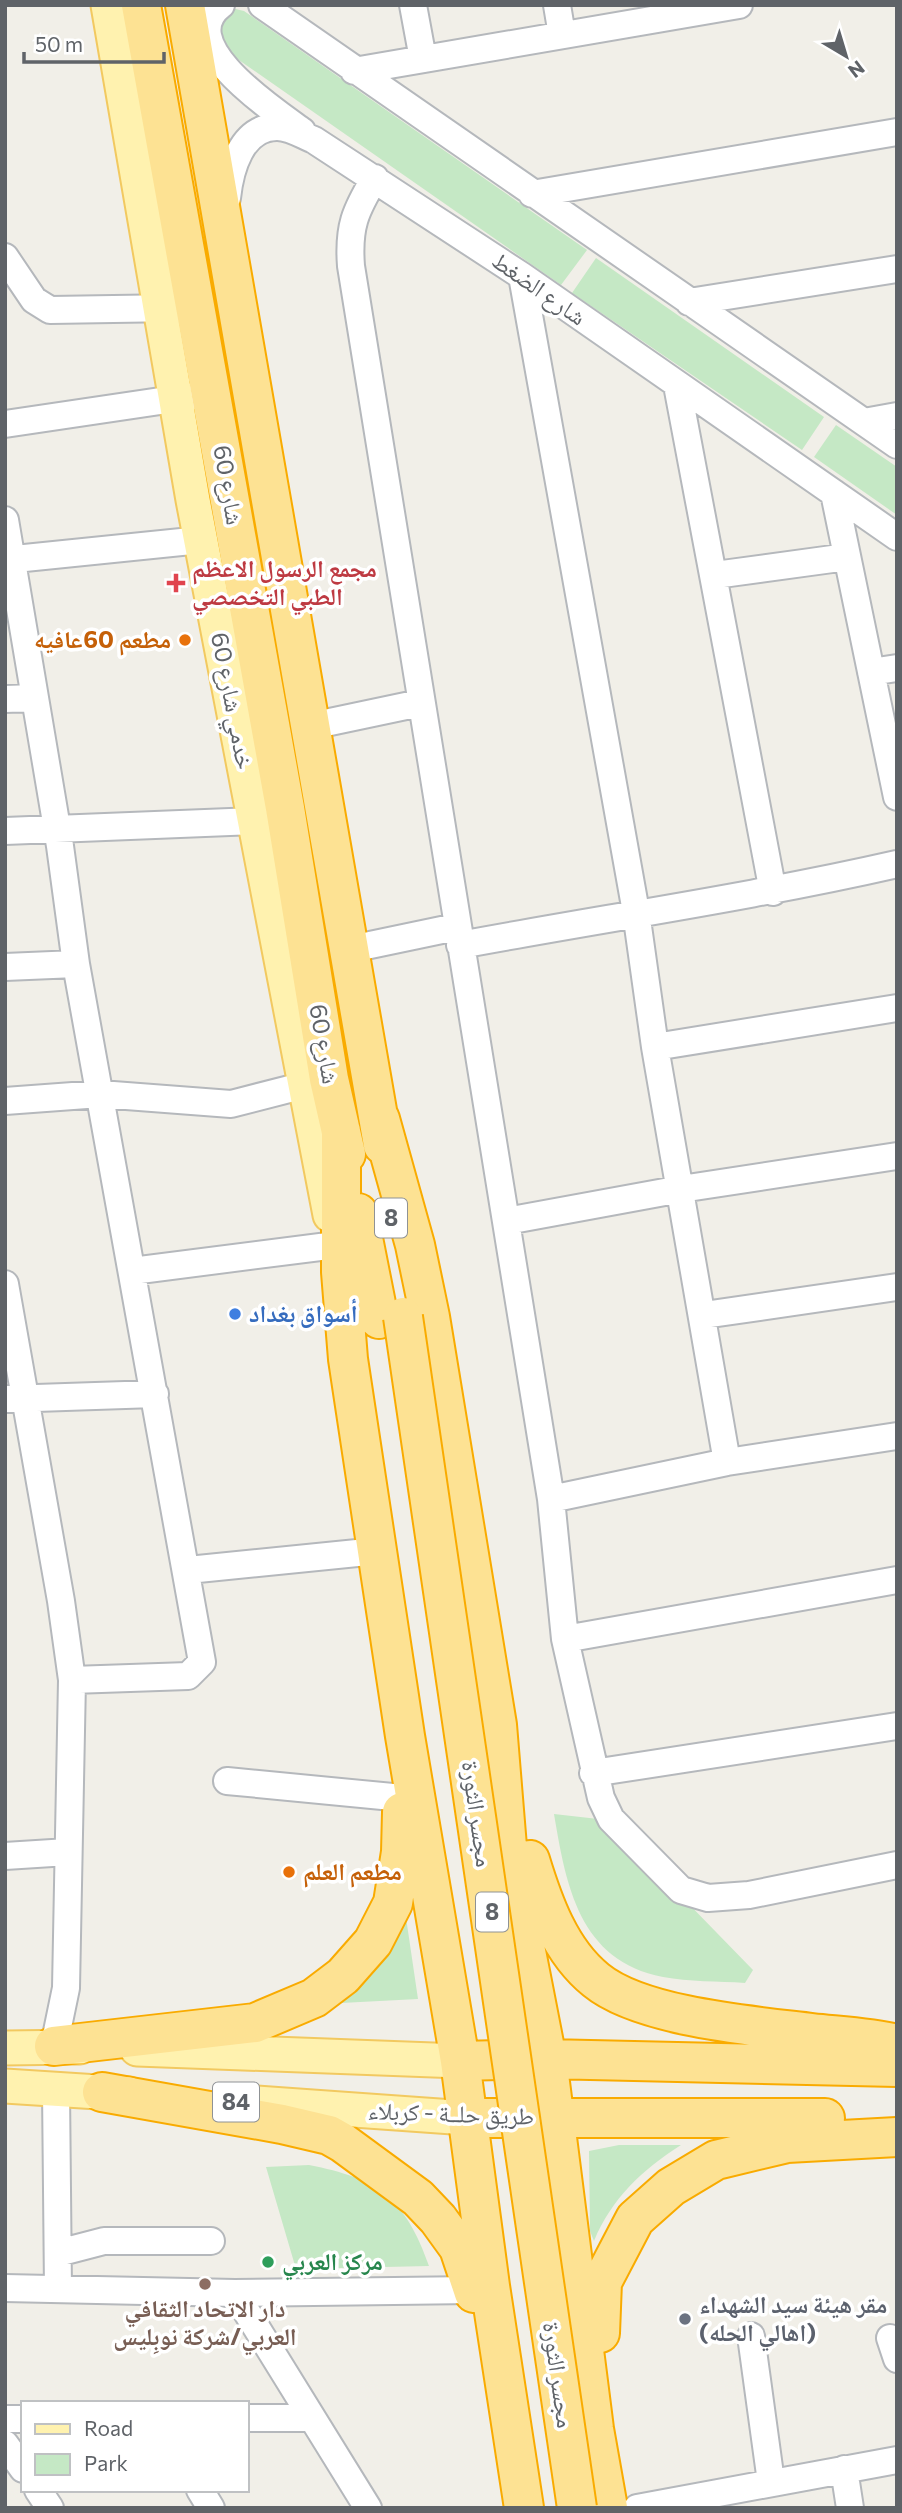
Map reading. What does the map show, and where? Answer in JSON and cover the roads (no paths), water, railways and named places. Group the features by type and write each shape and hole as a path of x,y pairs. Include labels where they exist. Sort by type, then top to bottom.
{"highway":[{"name":"شارع 60","path":"141,5 178,308 341,1130"},
{"name":"شارع 60","path":"185,5 380,1119"},
{"path":"380,1119 415,1245 430,1317 497,1725 526,1846 545,1909 578,1962 597,1981 621,1994 713,2022 897,2044"},
{"name":"مجسر الثورة","path":"380,1119 391,1318 554,2508"},
{"path":"341,1130 338,1259 348,1359 405,1736 460,2062 482,2288 514,2435 524,2508"},
{"name":"مجسر الثورة","path":"341,1130 391,1318 577,2508"},
{"path":"497,1725 508,1859 547,2060 594,2429 608,2508"},
{"path":"54,2046 255,2024 314,1998 343,1976 373,1942 393,1903 401,1852 405,1736"},
{"path":"428,1873 437,1894 456,1903 475,1902 499,1886 508,1859"},
{"name":"84","path":"460,2062 547,2060 897,2067"},
{"path":"102,2092 282,2124 336,2139 418,2197 459,2248 482,2288"},
{"name":"طريق حلــة - كربلاء","path":"467,2118 897,2118"},
{"path":"594,2429 602,2282 635,2219 671,2187 716,2160 787,2143 897,2137"},
{"path":"482,2288 503,2253 524,2244 558,2244 568,2253 573,2263"}],"main road":[{"path":"108,5 178,308"},
{"name":"خدمي شارع 60","path":"194,396 201,540 338,1259"},
{"name":"84","path":"5,2048 54,2046 460,2062"},
{"name":"طريق حلــة - كربلاء","path":"5,2086 467,2118"}],"street":[{"path":"221,5 207,20 205,31 218,58 237,79 317,142"},
{"path":"413,5 423,59"},
{"path":"557,5 562,36"},
{"path":"354,71 562,36 698,9 739,5"},
{"path":"262,7 897,445"},
{"name":"شارع الضغط","path":"224,227 229,170 240,150 258,132 276,127 291,130 317,142 375,178 522,276 897,537"},
{"path":"532,194 897,132"},
{"path":"375,178 353,217 349,239 351,266 551,1499 565,1639 593,1773 611,1819 681,1890 708,1898 749,1895 897,1865"},
{"path":"5,257 34,300 50,310 62,312 178,308"},
{"path":"689,302 897,269"},
{"path":"522,276 636,912 655,1047 704,1315 727,1462"},
{"path":"5,300 34,300"},
{"path":"677,384 773,892"},
{"path":"5,424 194,396"},
{"path":"863,422 897,416"},
{"path":"834,493 897,797"},
{"path":"5,520 8,559 57,828 76,964 188,1570 202,1662 196,1671 188,1676 72,1680"},
{"path":"8,559 201,540"},
{"path":"715,575 847,557"},
{"path":"871,672 897,668"},
{"path":"5,699 35,698"},
{"path":"311,726 420,703"},
{"path":"5,831 255,821"},
{"path":"351,949 773,892 897,864"},
{"path":"5,967 76,964"},
{"path":"655,1047 897,1008"},
{"path":"5,1101 100,1094 231,1104 305,1085"},
{"path":"507,1222 681,1189 897,1156"},
{"path":"132,1271 338,1259"},
{"path":"5,1284 14,1399 61,1601 72,1680 66,1988 54,2046"},
{"path":"704,1315 897,1287"},
{"path":"14,1399 155,1394"},
{"path":"551,1499 727,1462 897,1436"},
{"path":"188,1570 377,1551"},
{"path":"565,1639 897,1580"},
{"path":"593,1773 897,1726"},
{"path":"227,1781 403,1798"},
{"path":"5,1857 68,1852"},
{"path":"56,2090 58,2289"},
{"path":"58,2253 104,2241 211,2241"},
{"path":"5,2288 235,2293 482,2288"},
{"path":"235,2293 368,2508"},
{"path":"751,2336 771,2482"},
{"path":"248,2418 310,2418"},
{"path":"5,2444 21,2466"},
{"path":"637,2508 674,2504 771,2482 897,2460"},
{"path":"844,2469 850,2508"},
{"path":"39,2492 50,2508"},
{"path":"201,2492 211,2508"}],"place":[{"name":"مجمع الرسول الاعظم الطبي التخصصي","path":"176,583"},
{"name":"مطعم 60عافيه","path":"185,640"},
{"name":"أسواق بغداد","path":"235,1314"},
{"name":"مطعم العلم","path":"289,1872"},
{"name":"مركز العربي","path":"268,2262"},
{"name":"دار الاتحاد الثقافي العربي/شركة نوبِليس","path":"205,2284"},
{"name":"مقر هيئة سيد الشهداء (اهالي الحله)","path":"685,2319"}]}
